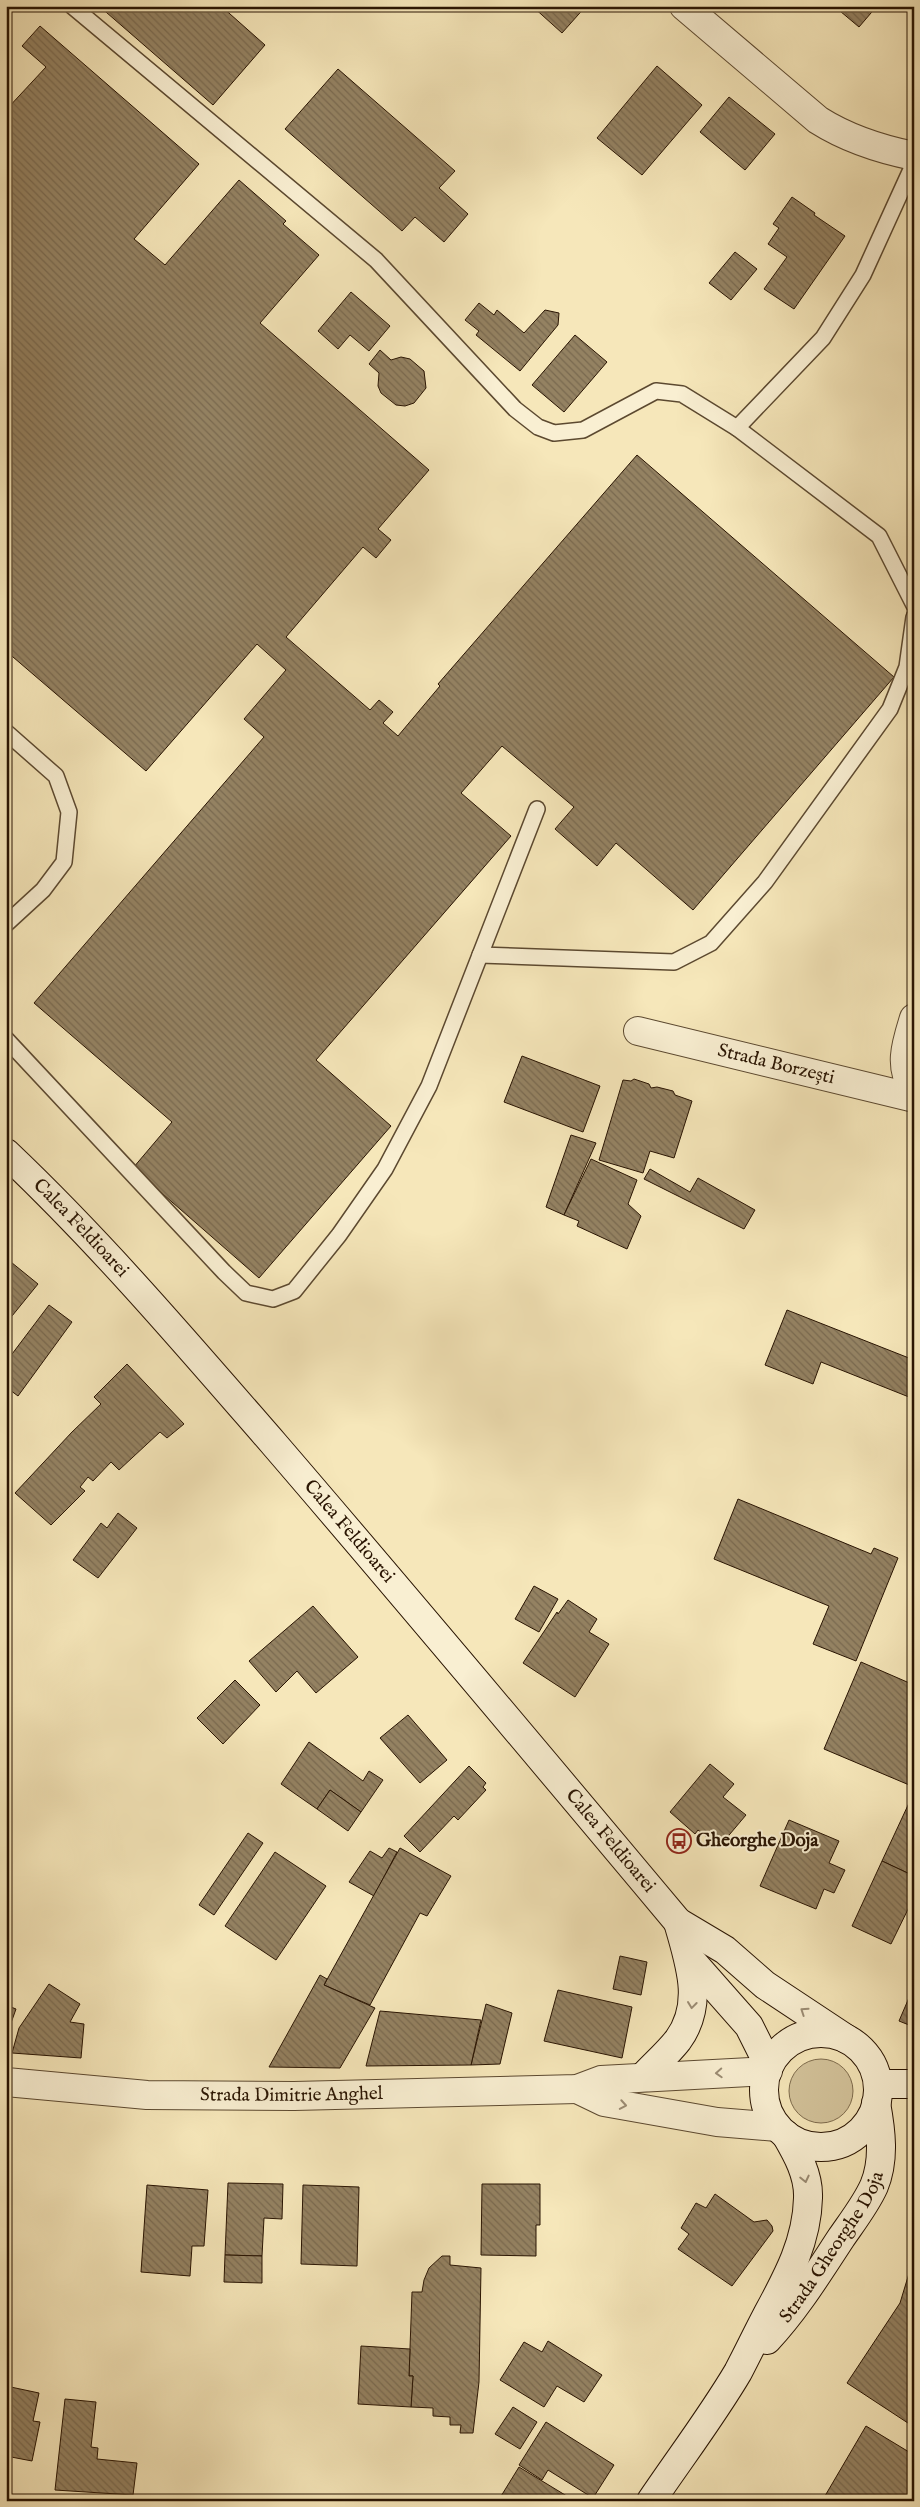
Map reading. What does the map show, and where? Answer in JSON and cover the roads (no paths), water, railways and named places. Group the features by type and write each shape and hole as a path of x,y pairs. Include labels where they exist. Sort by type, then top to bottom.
{"main road":[{"path":"684,6 818,120 838,132 868,145 914,156"},
{"path":"914,1018 904,1062 906,1079 914,1091"},
{"name":"Strada Borzești","path":"638,1031 914,1098"},
{"name":"Calea Feldioarei","path":"6,1153 74,1218 135,1284 380,1567 678,1922 725,1950 765,1985 845,2038"},
{"name":"Calea Feldioarei","path":"678,1922 688,1957 749,2026 768,2068"},
{"path":"643,2077 678,2040 692,2010 694,1982 688,1957"},
{"path":"816,2033 845,2038 868,2057 877,2094 872,2116 864,2128 840,2143 812,2146 782,2131 770,2117 766,2102 765,2081 768,2068 783,2048 801,2037 816,2033"},
{"name":"Strada Dimitrie Anghel","path":"6,2082 157,2095 294,2096 577,2089 601,2080 768,2068"},
{"path":"877,2094 914,2084"},
{"name":"Strada Dimitrie Anghel","path":"577,2089 604,2102 717,2122 782,2131"},
{"name":"Strada Gheorghe Doja","path":"737,2372 783,2323 820,2271 874,2186 881,2156 877,2094"},
{"name":"Strada Gheorghe Doja","path":"651,2501 737,2372 787,2279 802,2239 808,2196 806,2178 782,2131"}],"lane":[{"path":"72,6 376,260 515,409 538,427 554,433 582,430 656,390 682,394 737,428 879,536 914,605"},
{"path":"737,428 823,338 863,275 914,163"},
{"path":"480,955 674,962 711,943 765,882 890,709 907,667 914,617"},
{"path":"6,732 56,776 69,812 64,862 43,890 6,924"},
{"path":"6,1039 224,1272 246,1293 273,1299 294,1291 339,1235 385,1170 429,1086 537,809"}],"place":[{"name":"Gheorghe Doja","path":"679,1841"}]}
